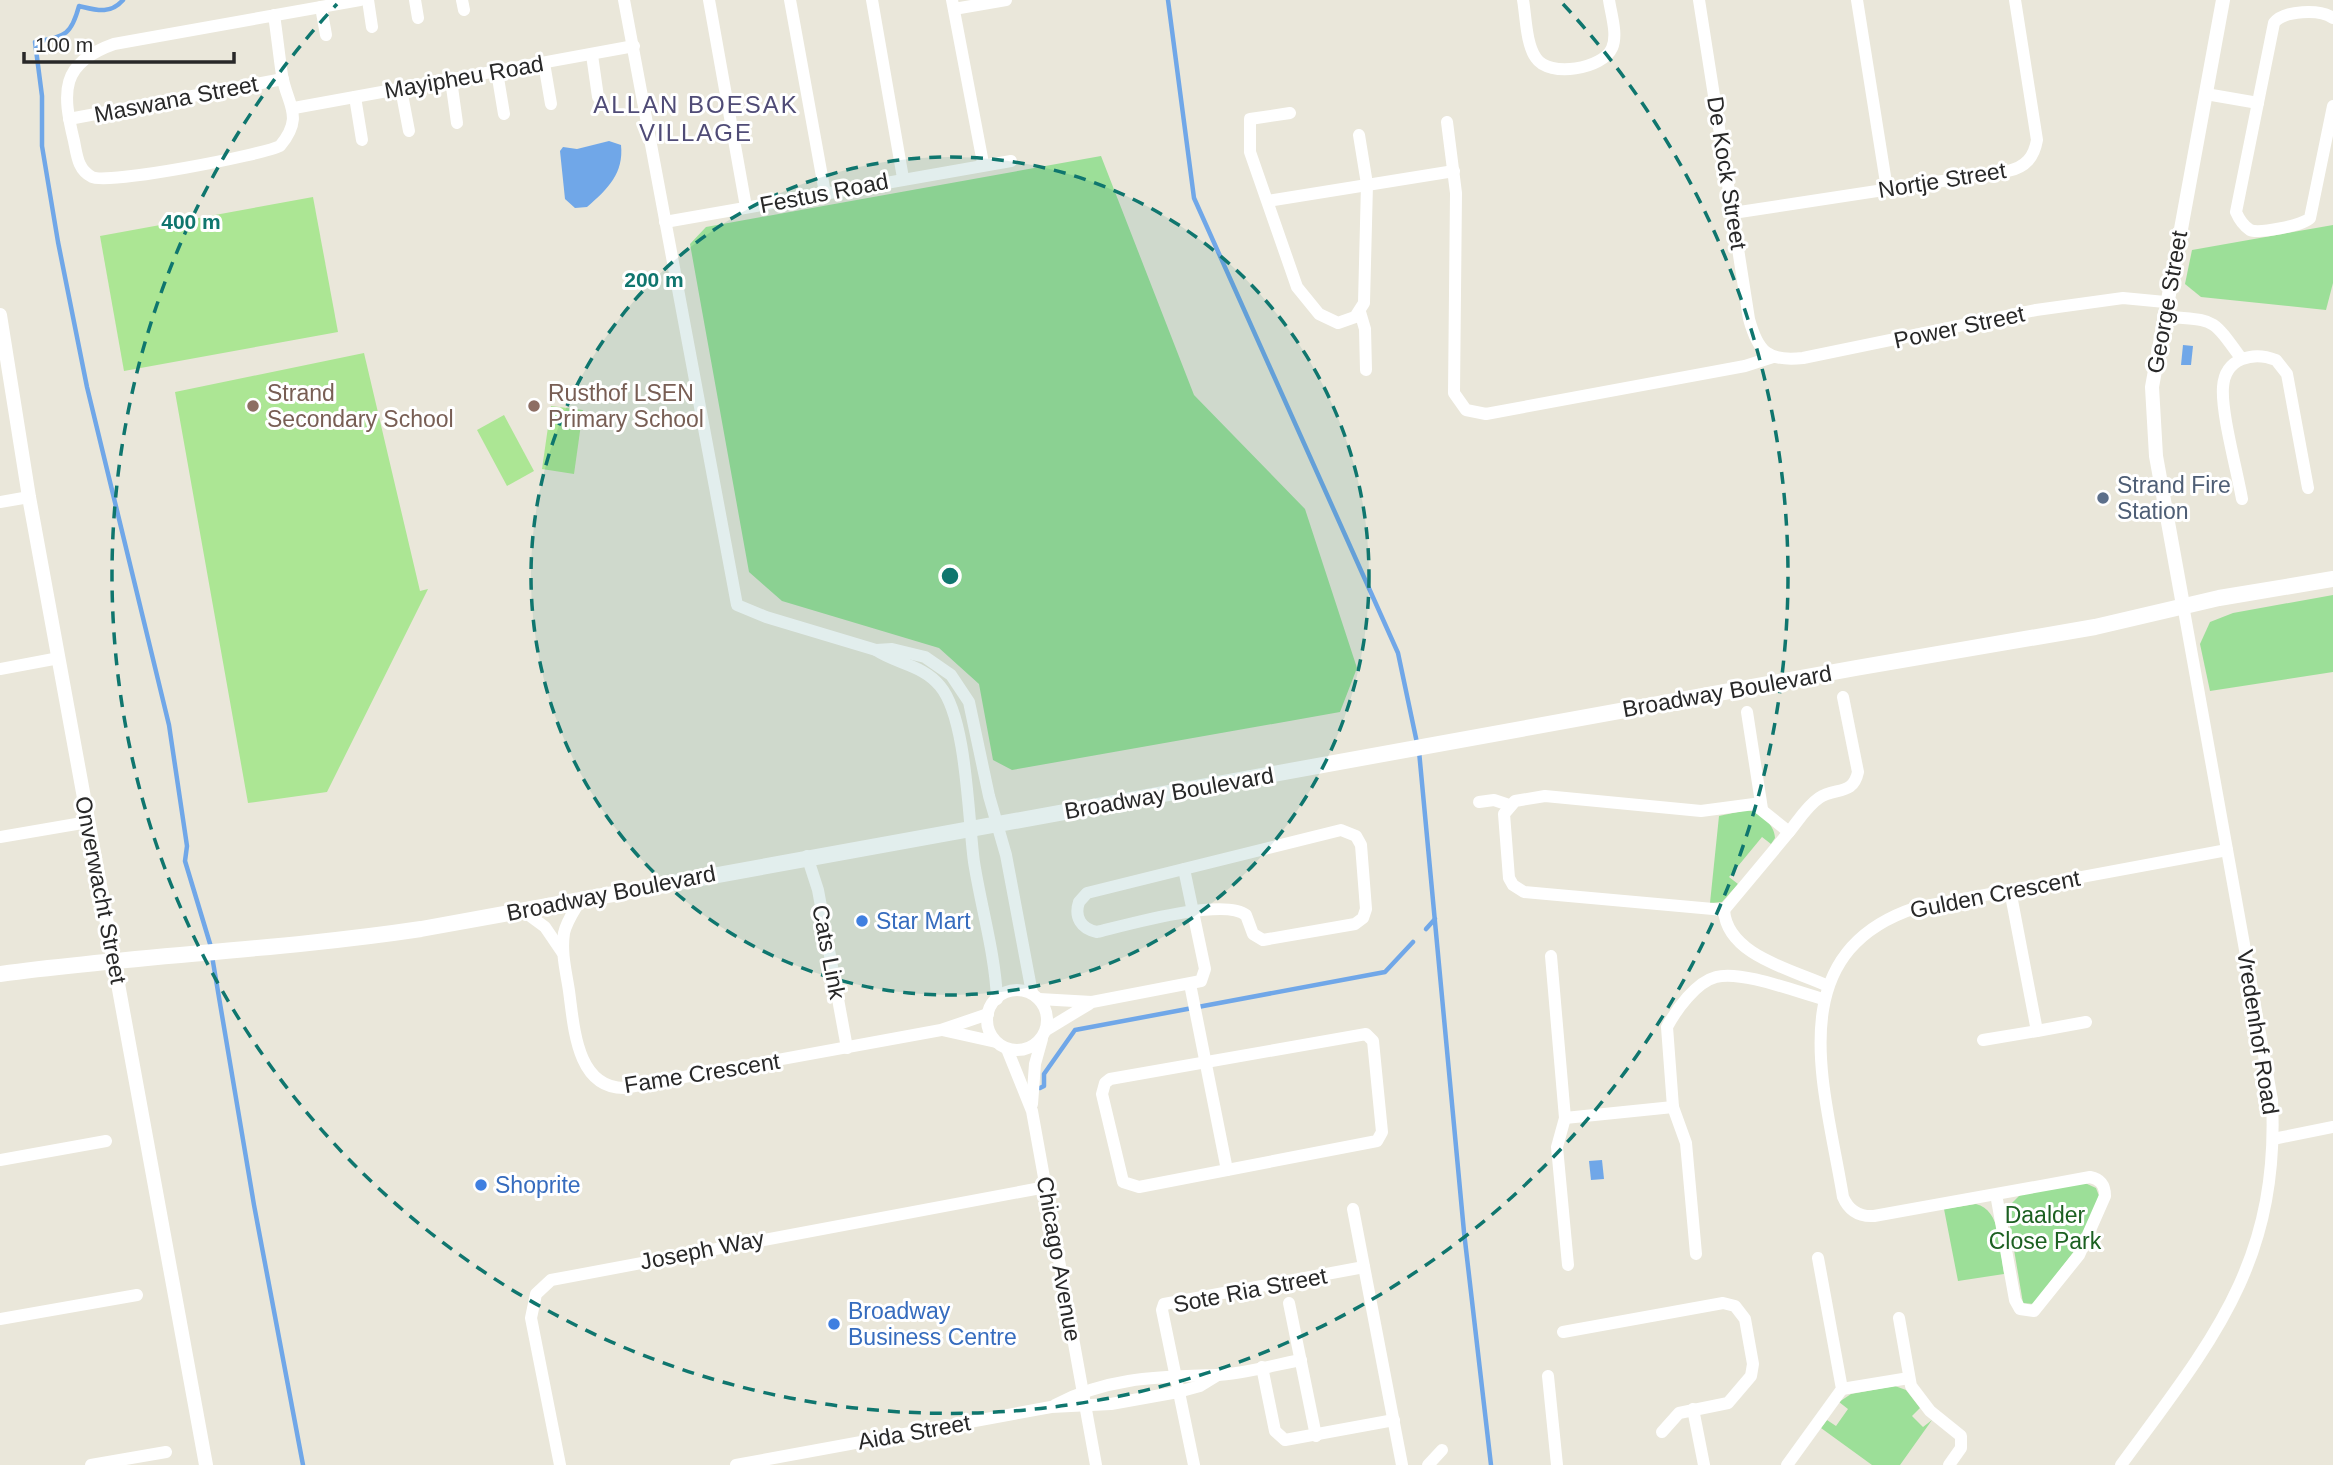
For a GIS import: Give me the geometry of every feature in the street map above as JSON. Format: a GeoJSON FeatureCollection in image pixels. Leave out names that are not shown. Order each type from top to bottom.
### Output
{"type":"FeatureCollection","features":[{"type":"Feature","properties":{"kind":"main road","name":"Broadway Boulevard"},"geometry":{"type":"LineString","coordinates":[[0,974],[114,959],[356,939],[1856,668],[1974,650],[2095,627],[2183,606],[2333,579]]}},
{"type":"Feature","properties":{"kind":"street"},"geometry":{"type":"LineString","coordinates":[[274,15],[283,79],[294,108],[292,130],[280,146],[106,180],[93,178],[80,166],[65,92],[68,81],[80,63],[97,50],[114,44],[274,15],[360,0]]}},
{"type":"Feature","properties":{"kind":"street"},"geometry":{"type":"LineString","coordinates":[[368,0],[372,27]]}},
{"type":"Feature","properties":{"kind":"street"},"geometry":{"type":"LineString","coordinates":[[415,0],[418,18]]}},
{"type":"Feature","properties":{"kind":"street"},"geometry":{"type":"LineString","coordinates":[[624,0],[737,605],[766,617],[876,650],[927,674],[947,697],[953,712],[967,787],[997,999]]}},
{"type":"Feature","properties":{"kind":"street"},"geometry":{"type":"LineString","coordinates":[[709,0],[746,207]]}},
{"type":"Feature","properties":{"kind":"street"},"geometry":{"type":"LineString","coordinates":[[790,0],[825,193]]}},
{"type":"Feature","properties":{"kind":"street"},"geometry":{"type":"LineString","coordinates":[[872,0],[903,178]]}},
{"type":"Feature","properties":{"kind":"street"},"geometry":{"type":"LineString","coordinates":[[983,163],[953,5],[1006,0]]}},
{"type":"Feature","properties":{"kind":"street"},"geometry":{"type":"LineString","coordinates":[[1524,0],[1532,52],[1539,63],[1555,70],[1598,62],[1610,53],[1615,39],[1609,0]]}},
{"type":"Feature","properties":{"kind":"street","name":"De Kock Street"},"geometry":{"type":"LineString","coordinates":[[1699,0],[1749,319],[1758,345],[1773,357]]}},
{"type":"Feature","properties":{"kind":"street"},"geometry":{"type":"LineString","coordinates":[[1857,0],[1887,189]]}},
{"type":"Feature","properties":{"kind":"street","name":"Nortje Street"},"geometry":{"type":"LineString","coordinates":[[1733,213],[2015,170],[2030,159],[2037,140],[2015,0]]}},
{"type":"Feature","properties":{"kind":"street","name":"George Street"},"geometry":{"type":"LineString","coordinates":[[2183,606],[2152,422],[2152,387],[2164,309],[2223,0]]}},
{"type":"Feature","properties":{"kind":"street"},"geometry":{"type":"LineString","coordinates":[[321,7],[326,35]]}},
{"type":"Feature","properties":{"kind":"street"},"geometry":{"type":"LineString","coordinates":[[2333,18],[2316,12],[2276,20],[2236,212],[2249,229],[2256,231],[2304,223],[2310,218],[2333,106]]}},
{"type":"Feature","properties":{"kind":"street","name":"Mayipheu Road"},"geometry":{"type":"LineString","coordinates":[[294,108],[634,46]]}},
{"type":"Feature","properties":{"kind":"street"},"geometry":{"type":"LineString","coordinates":[[592,55],[598,97]]}},
{"type":"Feature","properties":{"kind":"street"},"geometry":{"type":"LineString","coordinates":[[544,63],[551,104]]}},
{"type":"Feature","properties":{"kind":"street"},"geometry":{"type":"LineString","coordinates":[[497,72],[504,114]]}},
{"type":"Feature","properties":{"kind":"street","name":"Maswana Street"},"geometry":{"type":"LineString","coordinates":[[69,119],[283,79]]}},
{"type":"Feature","properties":{"kind":"street"},"geometry":{"type":"LineString","coordinates":[[451,80],[457,123]]}},
{"type":"Feature","properties":{"kind":"street"},"geometry":{"type":"LineString","coordinates":[[401,89],[410,131]]}},
{"type":"Feature","properties":{"kind":"street"},"geometry":{"type":"LineString","coordinates":[[2206,94],[2258,103]]}},
{"type":"Feature","properties":{"kind":"street"},"geometry":{"type":"LineString","coordinates":[[355,97],[362,140]]}},
{"type":"Feature","properties":{"kind":"street"},"geometry":{"type":"LineString","coordinates":[[1290,113],[1250,120],[1250,152],[1297,287],[1319,314],[1332,322],[1350,320],[1360,312],[1364,303],[1367,184],[1359,135]]}},
{"type":"Feature","properties":{"kind":"street","name":"Power Street"},"geometry":{"type":"LineString","coordinates":[[1447,122],[1454,171],[1454,393],[1466,410],[1486,414],[1745,366],[1773,357],[1803,358],[1959,328],[2026,312],[2123,298],[2217,324],[2241,358]]}},
{"type":"Feature","properties":{"kind":"street","name":"Festus Road"},"geometry":{"type":"LineString","coordinates":[[665,222],[983,163],[1011,161]]}},
{"type":"Feature","properties":{"kind":"street"},"geometry":{"type":"LineString","coordinates":[[1268,201],[1454,171]]}},
{"type":"Feature","properties":{"kind":"street"},"geometry":{"type":"LineString","coordinates":[[1360,312],[1365,329],[1366,370]]}},
{"type":"Feature","properties":{"kind":"street","name":"Onverwacht Street"},"geometry":{"type":"LineString","coordinates":[[0,315],[29,497],[206,1465]]}},
{"type":"Feature","properties":{"kind":"street"},"geometry":{"type":"LineString","coordinates":[[2242,499],[2223,383],[2232,366],[2241,358],[2267,356],[2276,360],[2287,374],[2308,488]]}},
{"type":"Feature","properties":{"kind":"street"},"geometry":{"type":"LineString","coordinates":[[0,502],[29,497]]}},
{"type":"Feature","properties":{"kind":"street","name":"Vredenhof Road"},"geometry":{"type":"LineString","coordinates":[[2121,1465],[2208,1346],[2236,1296],[2264,1213],[2273,1139],[2272,1100],[2183,606]]}},
{"type":"Feature","properties":{"kind":"street"},"geometry":{"type":"LineString","coordinates":[[876,650],[891,649],[925,657],[951,675],[963,690],[973,715],[1035,996],[1046,1012],[1044,1034]]}},
{"type":"Feature","properties":{"kind":"street"},"geometry":{"type":"LineString","coordinates":[[0,669],[60,658]]}},
{"type":"Feature","properties":{"kind":"street"},"geometry":{"type":"LineString","coordinates":[[1724,910],[1820,796],[1847,790],[1856,781],[1858,772],[1843,697]]}},
{"type":"Feature","properties":{"kind":"street"},"geometry":{"type":"LineString","coordinates":[[1747,712],[1762,809]]}},
{"type":"Feature","properties":{"kind":"street"},"geometry":{"type":"LineString","coordinates":[[1724,910],[1520,890],[1513,885],[1508,874],[1504,817],[1509,805],[1519,800],[1551,796],[1701,811],[1745,804],[1762,809],[1789,832]]}},
{"type":"Feature","properties":{"kind":"street"},"geometry":{"type":"LineString","coordinates":[[1479,802],[1494,800],[1509,805]]}},
{"type":"Feature","properties":{"kind":"street"},"geometry":{"type":"LineString","coordinates":[[0,837],[88,822]]}},
{"type":"Feature","properties":{"kind":"street"},"geometry":{"type":"LineString","coordinates":[[1341,830],[1356,836],[1361,845],[1366,909],[1363,918],[1356,923],[1263,940],[1253,933],[1246,915],[1237,909],[1193,912],[1179,911],[1097,932],[1084,927],[1079,919],[1079,902],[1087,893],[1341,830]]}},
{"type":"Feature","properties":{"kind":"street","name":"Gulden Crescent"},"geometry":{"type":"LineString","coordinates":[[1996,1194],[1863,1216],[1849,1208],[1843,1197],[1820,1053],[1819,1027],[1823,999],[1840,962],[1857,941],[1890,918],[1915,908],[2227,850]]}},
{"type":"Feature","properties":{"kind":"street","name":"Cats Link"},"geometry":{"type":"LineString","coordinates":[[807,856],[818,890],[847,1048]]}},
{"type":"Feature","properties":{"kind":"street"},"geometry":{"type":"LineString","coordinates":[[1092,1002],[1044,1034],[1030,1048],[1002,1045],[989,1029],[988,1014],[997,999],[1013,990],[1035,996],[1092,1002],[1201,981],[1205,969],[1184,869]]}},
{"type":"Feature","properties":{"kind":"street"},"geometry":{"type":"LineString","coordinates":[[2010,890],[2037,1031]]}},
{"type":"Feature","properties":{"kind":"street","name":"Fame Crescent"},"geometry":{"type":"LineString","coordinates":[[582,900],[567,922],[562,952],[582,1058],[593,1075],[609,1087],[630,1087],[942,1030],[988,1014]]}},
{"type":"Feature","properties":{"kind":"street","name":"Fame Crescent"},"geometry":{"type":"LineString","coordinates":[[522,910],[545,927],[562,952]]}},
{"type":"Feature","properties":{"kind":"street"},"geometry":{"type":"LineString","coordinates":[[1724,910],[1727,923],[1743,947],[1828,986]]}},
{"type":"Feature","properties":{"kind":"street"},"geometry":{"type":"LineString","coordinates":[[1551,956],[1566,1118],[1557,1147],[1568,1265]]}},
{"type":"Feature","properties":{"kind":"street"},"geometry":{"type":"LineString","coordinates":[[1696,1254],[1686,1143],[1673,1107],[1667,1027],[1703,983],[1716,977],[1747,979],[1823,999]]}},
{"type":"Feature","properties":{"kind":"street"},"geometry":{"type":"LineString","coordinates":[[1190,985],[1203,1062],[1227,1170]]}},
{"type":"Feature","properties":{"kind":"street"},"geometry":{"type":"LineString","coordinates":[[1983,1040],[2086,1022]]}},
{"type":"Feature","properties":{"kind":"street","name":"Fame Crescent"},"geometry":{"type":"LineString","coordinates":[[942,1030],[1002,1045]]}},
{"type":"Feature","properties":{"kind":"street","name":"Chicago Avenue"},"geometry":{"type":"LineString","coordinates":[[1032,1111],[1035,1064],[1044,1034]]}},
{"type":"Feature","properties":{"kind":"street"},"geometry":{"type":"LineString","coordinates":[[1362,1034],[1369,1036],[1373,1041],[1382,1132],[1377,1141],[1139,1187],[1128,1185],[1120,1172],[1102,1088],[1110,1079],[1203,1062],[1362,1034]]}},
{"type":"Feature","properties":{"kind":"street","name":"Chicago Avenue"},"geometry":{"type":"LineString","coordinates":[[1002,1045],[1032,1111],[1096,1465]]}},
{"type":"Feature","properties":{"kind":"street"},"geometry":{"type":"LineString","coordinates":[[1566,1118],[1673,1107]]}},
{"type":"Feature","properties":{"kind":"street"},"geometry":{"type":"LineString","coordinates":[[2273,1139],[2333,1128]]}},
{"type":"Feature","properties":{"kind":"street"},"geometry":{"type":"LineString","coordinates":[[0,1160],[106,1141]]}},
{"type":"Feature","properties":{"kind":"street"},"geometry":{"type":"LineString","coordinates":[[2090,1177],[2104,1186],[2105,1196],[2084,1247],[2034,1311],[2020,1310],[2015,1300],[1996,1194],[2090,1177]]}},
{"type":"Feature","properties":{"kind":"street","name":"Joseph Way"},"geometry":{"type":"LineString","coordinates":[[560,1465],[531,1318],[536,1294],[551,1280],[1046,1187]]}},
{"type":"Feature","properties":{"kind":"street"},"geometry":{"type":"LineString","coordinates":[[1353,1209],[1402,1465]]}},
{"type":"Feature","properties":{"kind":"street"},"geometry":{"type":"LineString","coordinates":[[1794,1462],[1842,1389],[1818,1258]]}},
{"type":"Feature","properties":{"kind":"street","name":"Sote Ria Street"},"geometry":{"type":"LineString","coordinates":[[1194,1465],[1162,1310],[1164,1304],[1364,1267]]}},
{"type":"Feature","properties":{"kind":"street"},"geometry":{"type":"LineString","coordinates":[[0,1320],[137,1295]]}},
{"type":"Feature","properties":{"kind":"street","name":"Sote Ria Street"},"geometry":{"type":"LineString","coordinates":[[1289,1303],[1316,1436]]}},
{"type":"Feature","properties":{"kind":"street"},"geometry":{"type":"LineString","coordinates":[[1563,1332],[1723,1303],[1735,1306],[1745,1319],[1753,1364],[1751,1376],[1728,1403],[1679,1413],[1662,1432]]}},
{"type":"Feature","properties":{"kind":"street"},"geometry":{"type":"LineString","coordinates":[[1899,1318],[1909,1378],[1930,1411],[1961,1436],[1961,1448],[1949,1465]]}},
{"type":"Feature","properties":{"kind":"street"},"geometry":{"type":"LineString","coordinates":[[1083,1390],[1175,1376],[1218,1375],[1301,1360]]}},
{"type":"Feature","properties":{"kind":"street"},"geometry":{"type":"LineString","coordinates":[[1262,1367],[1278,1435],[1289,1441],[1394,1420]]}},
{"type":"Feature","properties":{"kind":"street"},"geometry":{"type":"LineString","coordinates":[[1086,1407],[1178,1392],[1200,1386],[1218,1375]]}},
{"type":"Feature","properties":{"kind":"street"},"geometry":{"type":"LineString","coordinates":[[1548,1376],[1557,1465]]}},
{"type":"Feature","properties":{"kind":"street"},"geometry":{"type":"LineString","coordinates":[[1842,1389],[1909,1378]]}},
{"type":"Feature","properties":{"kind":"street","name":"Aida Street"},"geometry":{"type":"LineString","coordinates":[[1051,1407],[1083,1390]]}},
{"type":"Feature","properties":{"kind":"street","name":"Aida Street"},"geometry":{"type":"LineString","coordinates":[[736,1465],[1051,1407],[1086,1407]]}},
{"type":"Feature","properties":{"kind":"street"},"geometry":{"type":"LineString","coordinates":[[1693,1409],[1704,1465]]}},
{"type":"Feature","properties":{"kind":"street"},"geometry":{"type":"LineString","coordinates":[[1428,1465],[1442,1450]]}},
{"type":"Feature","properties":{"kind":"street"},"geometry":{"type":"LineString","coordinates":[[91,1465],[166,1452]]}},
{"type":"Feature","properties":{"kind":"green space"},"geometry":{"type":"Polygon","coordinates":[[[1101,156],[1194,395],[1305,509],[1357,668],[1340,712],[1012,770],[993,760],[979,684],[939,648],[782,601],[749,572],[690,244],[706,227],[1101,156]]]}},
{"type":"Feature","properties":{"kind":"green space"},"geometry":{"type":"Polygon","coordinates":[[[313,197],[338,332],[124,371],[100,236],[313,197]]]}},
{"type":"Feature","properties":{"kind":"green space"},"geometry":{"type":"Polygon","coordinates":[[[2333,225],[2333,283],[2326,310],[2201,297],[2185,284],[2192,250],[2333,225]]]}},
{"type":"Feature","properties":{"kind":"green space"},"geometry":{"type":"Polygon","coordinates":[[[364,353],[420,591],[428,589],[327,792],[248,803],[175,392],[364,353]]]}},
{"type":"Feature","properties":{"kind":"green space"},"geometry":{"type":"Polygon","coordinates":[[[551,406],[583,410],[574,474],[542,469],[551,406]]]}},
{"type":"Feature","properties":{"kind":"green space"},"geometry":{"type":"Polygon","coordinates":[[[504,415],[534,471],[507,486],[477,430],[504,415]]]}},
{"type":"Feature","properties":{"kind":"green space"},"geometry":{"type":"Polygon","coordinates":[[[2333,595],[2333,672],[2210,691],[2200,644],[2210,622],[2233,613],[2333,595]]]}},
{"type":"Feature","properties":{"kind":"green space"},"geometry":{"type":"Polygon","coordinates":[[[1747,810],[1766,820],[1775,838],[1771,844],[1762,837],[1729,877],[1738,884],[1722,902],[1710,903],[1719,816],[1747,810]]]}},
{"type":"Feature","properties":{"kind":"green space","name":"Daalder Close Park"},"geometry":{"type":"Polygon","coordinates":[[[2085,1183],[2096,1188],[2099,1196],[2078,1246],[2034,1304],[2023,1303],[2007,1208],[2020,1195],[2085,1183]]]}},
{"type":"Feature","properties":{"kind":"green space"},"geometry":{"type":"Polygon","coordinates":[[[1976,1204],[1991,1214],[1995,1223],[2004,1274],[1958,1281],[1944,1209],[1976,1204]]]}},
{"type":"Feature","properties":{"kind":"green space"},"geometry":{"type":"Polygon","coordinates":[[[1895,1386],[1906,1390],[1920,1408],[1912,1416],[1923,1427],[1932,1420],[1900,1465],[1872,1465],[1821,1428],[1827,1420],[1836,1426],[1848,1409],[1839,1402],[1851,1394],[1895,1386]]]}},
{"type":"Feature","properties":{"kind":"water"},"geometry":{"type":"Polygon","coordinates":[[[609,141],[621,145],[620,164],[613,180],[587,207],[575,208],[565,199],[560,151],[563,147],[577,149],[609,141]]]}},
{"type":"Feature","properties":{"kind":"water"},"geometry":{"type":"Polygon","coordinates":[[[2183,345],[2193,346],[2191,365],[2181,365],[2183,345]]]}},
{"type":"Feature","properties":{"kind":"water"},"geometry":{"type":"Polygon","coordinates":[[[1602,1160],[1604,1179],[1591,1180],[1589,1161],[1602,1160]]]}},
{"type":"Feature","properties":{"kind":"waterway"},"geometry":{"type":"LineString","coordinates":[[123,0],[108,10],[79,6],[73,23],[65,33],[35,42],[42,96],[42,146],[87,387],[169,725],[187,846],[185,861],[211,947]]}},
{"type":"Feature","properties":{"kind":"waterway"},"geometry":{"type":"LineString","coordinates":[[1168,0],[1194,198],[1398,653],[1417,743]]}},
{"type":"Feature","properties":{"kind":"waterway"},"geometry":{"type":"LineString","coordinates":[[1419,751],[1464,1232],[1491,1465]]}},
{"type":"Feature","properties":{"kind":"waterway"},"geometry":{"type":"LineString","coordinates":[[1426,929],[1435,919]]}},
{"type":"Feature","properties":{"kind":"waterway"},"geometry":{"type":"LineString","coordinates":[[1040,1088],[1044,1086],[1044,1074],[1075,1030],[1385,972],[1413,942]]}},
{"type":"Feature","properties":{"kind":"waterway"},"geometry":{"type":"LineString","coordinates":[[212,956],[254,1205],[303,1465]]}},
{"type":"Feature","properties":{"kind":"place","name":"Strand Secondary School"},"geometry":{"type":"Point","coordinates":[253,406]}},
{"type":"Feature","properties":{"kind":"place","name":"Rusthof LSEN Primary School"},"geometry":{"type":"Point","coordinates":[534,406]}},
{"type":"Feature","properties":{"kind":"place","name":"Strand Fire Station"},"geometry":{"type":"Point","coordinates":[2103,498]}},
{"type":"Feature","properties":{"kind":"place","name":"Star Mart"},"geometry":{"type":"Point","coordinates":[862,921]}},
{"type":"Feature","properties":{"kind":"place","name":"Shoprite"},"geometry":{"type":"Point","coordinates":[481,1185]}},
{"type":"Feature","properties":{"kind":"place","name":"Broadway Business Centre"},"geometry":{"type":"Point","coordinates":[834,1324]}},
{"type":"Feature","properties":{"kind":"district","name":"ALLAN BOESAK VILLAGE"},"geometry":{"type":"Point","coordinates":[696,118]}}]}
